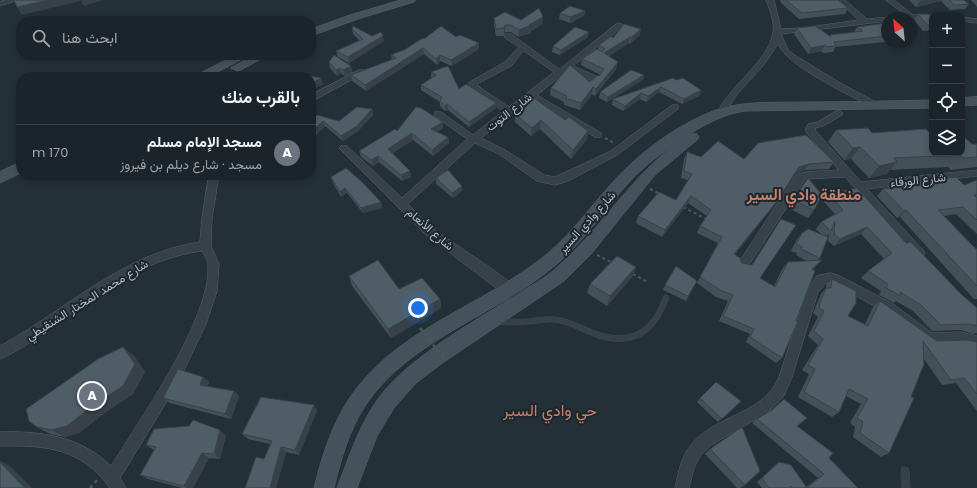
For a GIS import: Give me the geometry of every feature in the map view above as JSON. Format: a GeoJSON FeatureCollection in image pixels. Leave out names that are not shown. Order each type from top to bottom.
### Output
{"type":"FeatureCollection","features":[{"type":"Feature","properties":{"kind":"main road"},"geometry":{"type":"LineString","coordinates":[[316,23],[383,0]]}},
{"type":"Feature","properties":{"kind":"main road"},"geometry":{"type":"LineString","coordinates":[[316,31],[354,17],[411,0]]}},
{"type":"Feature","properties":{"kind":"main road"},"geometry":{"type":"LineString","coordinates":[[209,72],[235,60]]}},
{"type":"Feature","properties":{"kind":"main road"},"geometry":{"type":"LineString","coordinates":[[228,72],[253,60]]}},
{"type":"Feature","properties":{"kind":"main road"},"geometry":{"type":"LineString","coordinates":[[965,102],[977,101]]}},
{"type":"Feature","properties":{"kind":"main road","name":"شارع وادي السير"},"geometry":{"type":"LineString","coordinates":[[348,488],[370,430],[387,402],[410,377],[435,358],[523,301],[558,276],[587,249],[660,162],[736,108],[774,106],[929,104]]}},
{"type":"Feature","properties":{"kind":"main road"},"geometry":{"type":"LineString","coordinates":[[965,112],[977,111]]}},
{"type":"Feature","properties":{"kind":"main road","name":"شارع وادي السير"},"geometry":{"type":"LineString","coordinates":[[324,488],[334,453],[348,418],[358,402],[378,378],[407,352],[436,332],[509,289],[552,260],[569,244],[627,176],[646,158],[700,122],[726,115],[839,113],[929,114]]}},
{"type":"Feature","properties":{"kind":"main road"},"geometry":{"type":"LineString","coordinates":[[0,167],[16,159]]}},
{"type":"Feature","properties":{"kind":"main road"},"geometry":{"type":"LineString","coordinates":[[0,178],[16,170]]}},
{"type":"Feature","properties":{"kind":"street"},"geometry":{"type":"LineString","coordinates":[[0,4],[14,0]]}},
{"type":"Feature","properties":{"kind":"street"},"geometry":{"type":"LineString","coordinates":[[770,0],[776,21],[777,32],[785,51],[795,60],[838,86],[875,105]]}},
{"type":"Feature","properties":{"kind":"street"},"geometry":{"type":"LineString","coordinates":[[841,0],[865,22]]}},
{"type":"Feature","properties":{"kind":"street"},"geometry":{"type":"LineString","coordinates":[[890,0],[905,12]]}},
{"type":"Feature","properties":{"kind":"street"},"geometry":{"type":"LineString","coordinates":[[917,16],[929,16]]}},
{"type":"Feature","properties":{"kind":"street"},"geometry":{"type":"LineString","coordinates":[[965,19],[977,21]]}},
{"type":"Feature","properties":{"kind":"street"},"geometry":{"type":"LineString","coordinates":[[777,32],[881,20]]}},
{"type":"Feature","properties":{"kind":"street","name":"شارع التوت"},"geometry":{"type":"LineString","coordinates":[[402,204],[448,160],[558,72],[621,25]]}},
{"type":"Feature","properties":{"kind":"street"},"geometry":{"type":"LineString","coordinates":[[726,115],[730,95],[767,56],[777,32]]}},
{"type":"Feature","properties":{"kind":"street"},"geometry":{"type":"LineString","coordinates":[[508,36],[558,72]]}},
{"type":"Feature","properties":{"kind":"street"},"geometry":{"type":"LineString","coordinates":[[509,111],[479,91],[472,83],[508,64],[523,48]]}},
{"type":"Feature","properties":{"kind":"street"},"geometry":{"type":"LineString","coordinates":[[566,66],[595,80]]}},
{"type":"Feature","properties":{"kind":"street"},"geometry":{"type":"LineString","coordinates":[[316,96],[362,72]]}},
{"type":"Feature","properties":{"kind":"street"},"geometry":{"type":"LineString","coordinates":[[531,95],[598,135]]}},
{"type":"Feature","properties":{"kind":"street"},"geometry":{"type":"LineString","coordinates":[[438,114],[474,139],[502,152],[541,178],[550,181],[564,178],[622,148],[675,107]]}},
{"type":"Feature","properties":{"kind":"street"},"geometry":{"type":"LineString","coordinates":[[839,113],[820,124],[811,126],[810,130],[858,186],[925,259]]}},
{"type":"Feature","properties":{"kind":"street","name":"شارع الأنعام"},"geometry":{"type":"LineString","coordinates":[[344,148],[446,244],[509,289],[523,301]]}},
{"type":"Feature","properties":{"kind":"street"},"geometry":{"type":"LineString","coordinates":[[743,265],[800,178],[805,176],[847,173]]}},
{"type":"Feature","properties":{"kind":"street","name":"شارع الورقاء"},"geometry":{"type":"LineString","coordinates":[[858,186],[977,173]]}},
{"type":"Feature","properties":{"kind":"street"},"geometry":{"type":"LineString","coordinates":[[0,439],[44,439],[70,446],[96,461],[116,482],[184,359],[198,330],[206,307],[214,273],[212,255],[205,246],[207,218],[213,180]]}},
{"type":"Feature","properties":{"kind":"street","name":"شارع محمد المختار الشنقيطي"},"geometry":{"type":"LineString","coordinates":[[0,353],[30,336],[140,265],[169,251],[187,247],[205,246]]}},
{"type":"Feature","properties":{"kind":"street"},"geometry":{"type":"LineString","coordinates":[[682,488],[685,468],[696,448],[713,434],[734,424],[763,406],[780,389],[801,330],[812,292],[817,282],[822,279],[828,277],[836,279],[889,308],[930,339],[960,338],[977,342]]}},
{"type":"Feature","properties":{"kind":"lane"},"geometry":{"type":"LineString","coordinates":[[492,321],[510,322],[549,319],[559,320],[569,322],[595,334],[611,339],[624,339],[634,337],[645,331],[662,309],[666,298]]}},
{"type":"Feature","properties":{"kind":"lane"},"geometry":{"type":"LineString","coordinates":[[905,471],[906,488]]}},
{"type":"Feature","properties":{"kind":"path"},"geometry":{"type":"LineString","coordinates":[[598,135],[622,148]]}},
{"type":"Feature","properties":{"kind":"path"},"geometry":{"type":"LineString","coordinates":[[640,184],[661,195]]}},
{"type":"Feature","properties":{"kind":"path"},"geometry":{"type":"LineString","coordinates":[[682,206],[710,221]]}},
{"type":"Feature","properties":{"kind":"path"},"geometry":{"type":"LineString","coordinates":[[587,249],[614,264]]}},
{"type":"Feature","properties":{"kind":"path"},"geometry":{"type":"LineString","coordinates":[[628,271],[647,282]]}},
{"type":"Feature","properties":{"kind":"path"},"geometry":{"type":"LineString","coordinates":[[420,328],[446,361]]}},
{"type":"Feature","properties":{"kind":"building"},"geometry":{"type":"Polygon","coordinates":[[[14,0],[50,0],[17,7],[14,0]]]}},
{"type":"Feature","properties":{"kind":"building"},"geometry":{"type":"Polygon","coordinates":[[[786,0],[838,0],[848,8],[802,13],[786,0]]]}},
{"type":"Feature","properties":{"kind":"building"},"geometry":{"type":"Polygon","coordinates":[[[917,0],[928,0],[919,2],[917,0]]]}},
{"type":"Feature","properties":{"kind":"building"},"geometry":{"type":"Polygon","coordinates":[[[949,0],[964,0],[969,4],[954,5],[949,0]]]}},
{"type":"Feature","properties":{"kind":"building"},"geometry":{"type":"Polygon","coordinates":[[[570,6],[585,11],[570,17],[560,13],[570,6]]]}},
{"type":"Feature","properties":{"kind":"building"},"geometry":{"type":"Polygon","coordinates":[[[539,8],[543,17],[529,25],[531,25],[519,30],[511,25],[505,25],[504,28],[496,29],[494,18],[505,12],[521,20],[539,8]]]}},
{"type":"Feature","properties":{"kind":"building"},"geometry":{"type":"Polygon","coordinates":[[[918,14],[929,15],[929,25],[927,25],[918,14]]]}},
{"type":"Feature","properties":{"kind":"building"},"geometry":{"type":"Polygon","coordinates":[[[624,24],[641,29],[632,37],[604,53],[618,62],[596,89],[593,87],[581,103],[565,98],[567,96],[551,88],[570,65],[590,82],[600,75],[604,69],[582,59],[597,49],[602,52],[605,49],[599,45],[611,36],[613,38],[624,24]]]}},
{"type":"Feature","properties":{"kind":"building"},"geometry":{"type":"Polygon","coordinates":[[[881,24],[881,37],[834,42],[836,46],[826,47],[825,45],[811,48],[797,28],[815,26],[831,37],[830,35],[863,31],[857,27],[881,24]]]}},
{"type":"Feature","properties":{"kind":"building"},"geometry":{"type":"Polygon","coordinates":[[[353,26],[372,36],[381,32],[383,36],[348,57],[336,51],[363,39],[352,29],[353,26]]]}},
{"type":"Feature","properties":{"kind":"building"},"geometry":{"type":"Polygon","coordinates":[[[441,26],[456,37],[460,35],[479,43],[451,60],[440,55],[436,59],[423,48],[365,85],[351,75],[396,58],[391,55],[404,50],[423,38],[424,39],[441,26]]]}},
{"type":"Feature","properties":{"kind":"building"},"geometry":{"type":"Polygon","coordinates":[[[575,27],[589,32],[561,50],[553,46],[575,27]]]}},
{"type":"Feature","properties":{"kind":"building"},"geometry":{"type":"Polygon","coordinates":[[[334,55],[351,66],[343,70],[340,68],[336,70],[329,62],[334,55]]]}},
{"type":"Feature","properties":{"kind":"building"},"geometry":{"type":"Polygon","coordinates":[[[448,66],[459,89],[466,84],[496,103],[469,122],[447,104],[445,106],[440,101],[442,97],[421,85],[436,75],[431,72],[448,66]]]}},
{"type":"Feature","properties":{"kind":"building"},"geometry":{"type":"Polygon","coordinates":[[[631,70],[644,75],[608,97],[600,92],[631,70]]]}},
{"type":"Feature","properties":{"kind":"building"},"geometry":{"type":"Polygon","coordinates":[[[673,78],[676,80],[683,78],[701,90],[684,99],[661,87],[648,96],[641,93],[625,106],[613,99],[673,78]]]}},
{"type":"Feature","properties":{"kind":"building"},"geometry":{"type":"Polygon","coordinates":[[[534,98],[565,120],[569,117],[588,131],[573,150],[541,120],[532,128],[515,114],[534,98]]]}},
{"type":"Feature","properties":{"kind":"building"},"geometry":{"type":"Polygon","coordinates":[[[357,107],[372,109],[357,126],[341,136],[323,121],[316,128],[317,115],[339,121],[357,107]]]}},
{"type":"Feature","properties":{"kind":"building"},"geometry":{"type":"Polygon","coordinates":[[[416,107],[421,108],[443,122],[431,129],[448,137],[432,150],[412,133],[388,149],[410,171],[401,175],[378,156],[371,160],[359,151],[395,129],[397,131],[416,107]]]}},
{"type":"Feature","properties":{"kind":"building"},"geometry":{"type":"Polygon","coordinates":[[[868,128],[872,133],[926,129],[929,132],[929,156],[938,156],[894,158],[897,162],[879,166],[860,147],[853,148],[836,130],[868,128]]]}},
{"type":"Feature","properties":{"kind":"building"},"geometry":{"type":"Polygon","coordinates":[[[806,135],[834,162],[809,164],[799,167],[778,200],[734,254],[740,258],[742,263],[752,265],[781,219],[796,225],[760,278],[775,287],[788,262],[822,260],[812,269],[815,271],[796,321],[798,321],[782,358],[750,337],[754,329],[723,316],[733,295],[720,290],[700,277],[722,237],[700,226],[711,210],[691,196],[665,230],[638,216],[659,192],[676,200],[692,174],[684,171],[687,152],[701,157],[718,141],[744,159],[758,143],[806,135]]]}},
{"type":"Feature","properties":{"kind":"building"},"geometry":{"type":"Polygon","coordinates":[[[965,138],[972,144],[977,144],[977,157],[963,158],[961,156],[965,156],[965,138]]]}},
{"type":"Feature","properties":{"kind":"building"},"geometry":{"type":"Polygon","coordinates":[[[346,168],[381,202],[361,208],[345,188],[340,192],[331,177],[346,168]]]}},
{"type":"Feature","properties":{"kind":"building"},"geometry":{"type":"Polygon","coordinates":[[[448,170],[462,186],[452,193],[436,178],[448,170]]]}},
{"type":"Feature","properties":{"kind":"building"},"geometry":{"type":"Polygon","coordinates":[[[956,177],[964,185],[977,180],[977,195],[974,195],[977,198],[977,220],[963,207],[938,210],[977,249],[977,286],[906,210],[904,211],[883,189],[910,184],[909,183],[956,177]]]}},
{"type":"Feature","properties":{"kind":"building"},"geometry":{"type":"Polygon","coordinates":[[[808,178],[822,195],[814,210],[793,200],[808,178]]]}},
{"type":"Feature","properties":{"kind":"building"},"geometry":{"type":"Polygon","coordinates":[[[857,188],[906,243],[911,242],[961,294],[977,308],[977,326],[969,324],[941,325],[921,305],[900,292],[901,296],[886,288],[888,284],[868,271],[892,253],[867,227],[840,239],[834,234],[835,221],[831,231],[821,222],[843,210],[829,194],[857,188]]]}},
{"type":"Feature","properties":{"kind":"building"},"geometry":{"type":"Polygon","coordinates":[[[808,229],[828,237],[820,258],[801,249],[802,247],[796,244],[802,233],[808,229]]]}},
{"type":"Feature","properties":{"kind":"building"},"geometry":{"type":"Polygon","coordinates":[[[617,256],[636,267],[610,296],[590,284],[617,256]]]}},
{"type":"Feature","properties":{"kind":"building"},"geometry":{"type":"Polygon","coordinates":[[[378,260],[399,289],[422,278],[440,299],[388,329],[349,276],[378,260]]]}},
{"type":"Feature","properties":{"kind":"building"},"geometry":{"type":"Polygon","coordinates":[[[676,266],[697,281],[688,296],[665,285],[676,266]]]}},
{"type":"Feature","properties":{"kind":"building"},"geometry":{"type":"Polygon","coordinates":[[[832,279],[856,291],[856,303],[848,316],[868,326],[880,301],[937,341],[968,340],[977,342],[977,394],[964,378],[951,380],[923,341],[924,364],[911,397],[914,398],[889,453],[860,433],[863,422],[857,418],[868,399],[849,389],[839,412],[804,392],[815,369],[808,365],[823,339],[814,331],[824,311],[819,307],[820,302],[826,288],[831,288],[832,279]]]}},
{"type":"Feature","properties":{"kind":"building"},"geometry":{"type":"Polygon","coordinates":[[[123,347],[135,364],[123,386],[94,405],[67,426],[51,430],[37,427],[29,421],[26,409],[98,359],[123,347]]]}},
{"type":"Feature","properties":{"kind":"building"},"geometry":{"type":"Polygon","coordinates":[[[178,369],[203,377],[200,385],[234,391],[225,414],[163,398],[178,369]]]}},
{"type":"Feature","properties":{"kind":"building"},"geometry":{"type":"Polygon","coordinates":[[[716,382],[741,401],[722,419],[700,398],[716,382]]]}},
{"type":"Feature","properties":{"kind":"building"},"geometry":{"type":"Polygon","coordinates":[[[261,397],[314,405],[295,450],[281,447],[270,488],[245,488],[256,457],[264,459],[272,441],[242,434],[261,397]]]}},
{"type":"Feature","properties":{"kind":"building"},"geometry":{"type":"Polygon","coordinates":[[[784,399],[807,418],[797,426],[833,453],[829,458],[858,488],[807,488],[824,474],[757,419],[772,410],[784,399]]]}},
{"type":"Feature","properties":{"kind":"building"},"geometry":{"type":"Polygon","coordinates":[[[193,420],[220,430],[214,454],[202,453],[184,486],[140,475],[156,447],[146,445],[154,429],[189,426],[193,420]]]}},
{"type":"Feature","properties":{"kind":"building"},"geometry":{"type":"Polygon","coordinates":[[[742,427],[760,471],[745,485],[710,449],[742,427]]]}},
{"type":"Feature","properties":{"kind":"building"},"geometry":{"type":"Polygon","coordinates":[[[0,462],[25,488],[0,488],[0,462]]]}},
{"type":"Feature","properties":{"kind":"building"},"geometry":{"type":"Polygon","coordinates":[[[779,462],[791,465],[807,488],[792,488],[791,486],[789,488],[769,488],[762,478],[779,462]]]}},
{"type":"Feature","properties":{"kind":"place","name":"مسجد الإمام مسلم"},"geometry":{"type":"Point","coordinates":[92,396]}},
{"type":"Feature","properties":{"kind":"district","name":"منطقة وادي السير"},"geometry":{"type":"Point","coordinates":[804,194]}},
{"type":"Feature","properties":{"kind":"district","name":"حي وادي السير"},"geometry":{"type":"Point","coordinates":[550,410]}}]}
